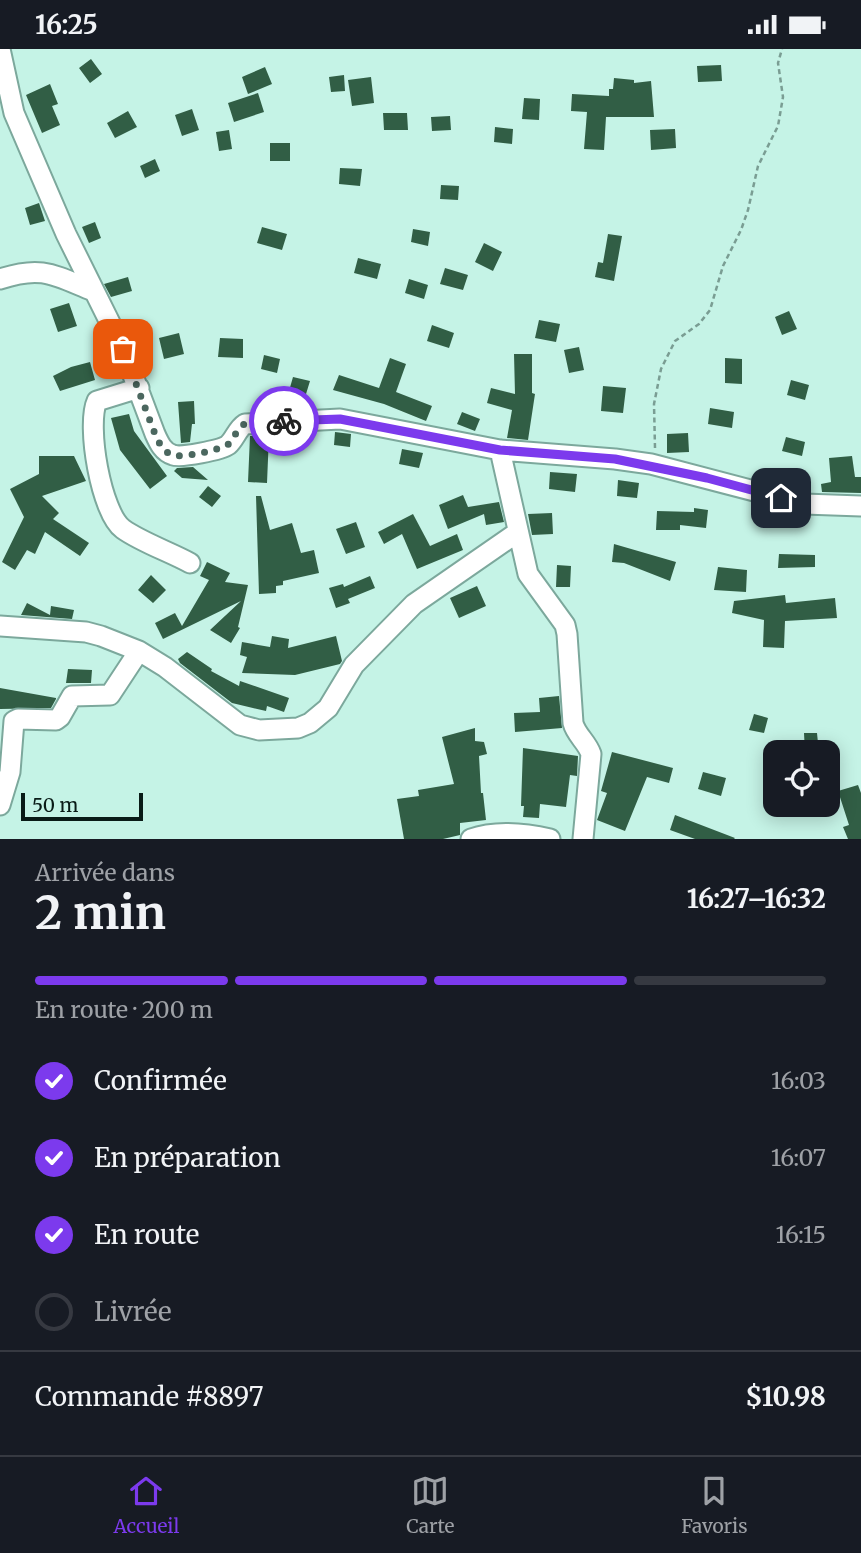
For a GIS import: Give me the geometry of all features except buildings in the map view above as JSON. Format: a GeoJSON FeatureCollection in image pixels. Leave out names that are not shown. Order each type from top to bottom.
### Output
{"type":"FeatureCollection","features":[{"type":"Feature","properties":{"kind":"street"},"geometry":{"type":"LineString","coordinates":[[0,49],[7,118],[123,349],[160,446],[172,455],[223,447],[230,443],[240,427],[246,424],[329,418],[500,450],[651,464],[804,504],[861,506]]}},
{"type":"Feature","properties":{"kind":"street"},"geometry":{"type":"LineString","coordinates":[[0,279],[31,271],[45,272],[93,291]]}},
{"type":"Feature","properties":{"kind":"street"},"geometry":{"type":"LineString","coordinates":[[139,389],[97,401],[94,407],[93,441],[103,489],[113,517],[121,528],[190,563]]}},
{"type":"Feature","properties":{"kind":"street"},"geometry":{"type":"LineString","coordinates":[[500,450],[528,575],[565,625],[568,634],[573,723],[575,731],[588,746],[591,754],[583,839]]}},
{"type":"Feature","properties":{"kind":"street"},"geometry":{"type":"LineString","coordinates":[[0,626],[86,632],[139,651],[165,667],[240,725],[259,730],[298,728],[310,723],[328,708],[354,665],[414,604],[518,532]]}},
{"type":"Feature","properties":{"kind":"street"},"geometry":{"type":"LineString","coordinates":[[0,805],[10,763],[14,721],[56,720],[72,696],[110,695],[139,651]]}},
{"type":"Feature","properties":{"kind":"street"},"geometry":{"type":"LineString","coordinates":[[471,839],[503,833],[550,839]]}},
{"type":"Feature","properties":{"kind":"path"},"geometry":{"type":"LineString","coordinates":[[651,464],[655,439],[654,404],[661,369],[675,341],[699,324],[710,310],[723,266],[748,210],[758,166],[778,126],[783,97],[778,63],[782,49]]}},
{"type":"Feature","properties":{"kind":"way so far"},"geometry":{"type":"LineString","coordinates":[[123,349],[160,446],[172,455],[223,447],[230,443],[240,427],[246,424],[284,421]]}},
{"type":"Feature","properties":{"kind":"route"},"geometry":{"type":"LineString","coordinates":[[284,421],[340,419],[500,450],[651,464],[781,498]]}}]}
